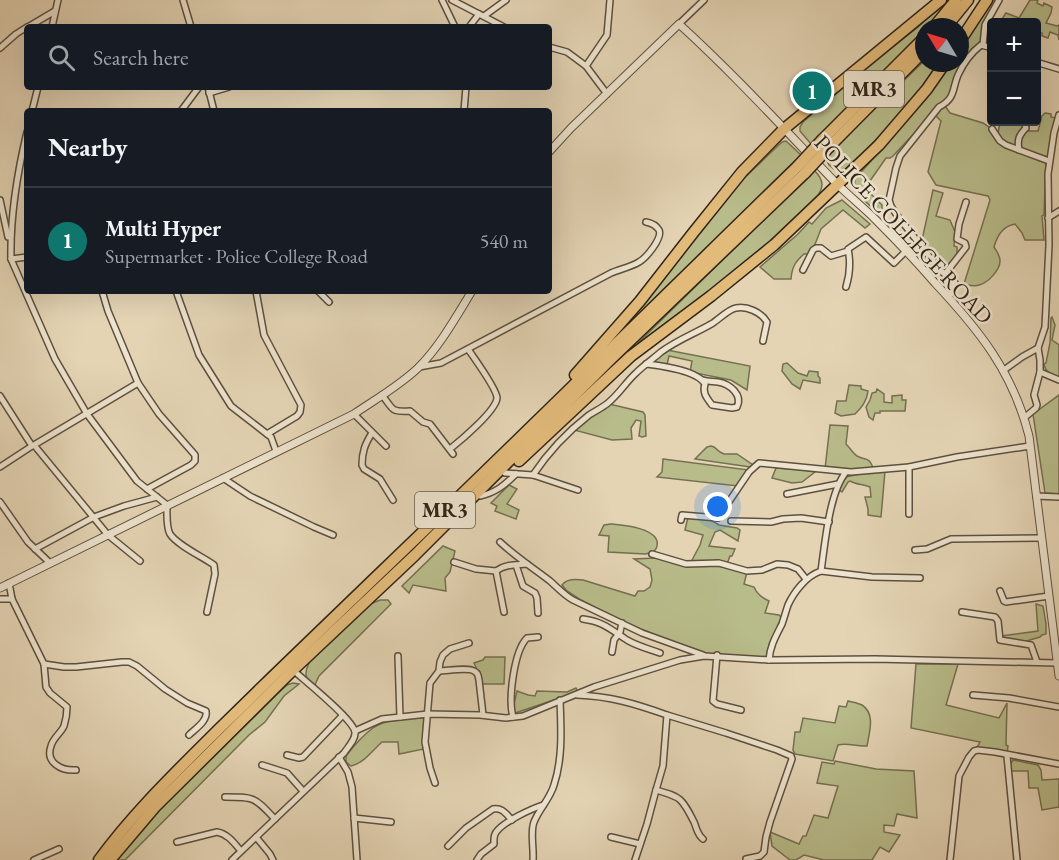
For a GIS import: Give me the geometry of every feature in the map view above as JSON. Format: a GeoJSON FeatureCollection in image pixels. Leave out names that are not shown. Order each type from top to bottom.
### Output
{"type":"FeatureCollection","features":[{"type":"Feature","properties":{"kind":"highway"},"geometry":{"type":"LineString","coordinates":[[475,482],[640,301],[742,172],[784,129],[941,0]]}},
{"type":"Feature","properties":{"kind":"highway"},"geometry":{"type":"LineString","coordinates":[[941,18],[956,0]]}},
{"type":"Feature","properties":{"kind":"highway"},"geometry":{"type":"LineString","coordinates":[[953,18],[968,0]]}},
{"type":"Feature","properties":{"kind":"highway"},"geometry":{"type":"LineString","coordinates":[[969,27],[987,0]]}},
{"type":"Feature","properties":{"kind":"highway","name":"MR3"},"geometry":{"type":"LineString","coordinates":[[110,860],[155,807],[293,670],[415,555],[801,169],[915,48]]}},
{"type":"Feature","properties":{"kind":"highway","name":"MR3"},"geometry":{"type":"LineString","coordinates":[[827,142],[915,59]]}},
{"type":"Feature","properties":{"kind":"highway"},"geometry":{"type":"LineString","coordinates":[[415,555],[480,496],[511,473],[631,356],[774,245],[879,145],[939,72]]}},
{"type":"Feature","properties":{"kind":"highway","name":"MR3"},"geometry":{"type":"LineString","coordinates":[[99,860],[143,806],[187,761],[801,169]]}},
{"type":"Feature","properties":{"kind":"street"},"geometry":{"type":"LineString","coordinates":[[53,24],[58,0]]}},
{"type":"Feature","properties":{"kind":"street"},"geometry":{"type":"LineString","coordinates":[[183,0],[190,24]]}},
{"type":"Feature","properties":{"kind":"street"},"geometry":{"type":"LineString","coordinates":[[442,0],[454,24]]}},
{"type":"Feature","properties":{"kind":"street"},"geometry":{"type":"LineString","coordinates":[[452,0],[498,24]]}},
{"type":"Feature","properties":{"kind":"street"},"geometry":{"type":"LineString","coordinates":[[472,24],[481,15],[506,0]]}},
{"type":"Feature","properties":{"kind":"street"},"geometry":{"type":"LineString","coordinates":[[586,66],[607,35],[610,0]]}},
{"type":"Feature","properties":{"kind":"street"},"geometry":{"type":"LineString","coordinates":[[552,149],[704,0]]}},
{"type":"Feature","properties":{"kind":"street"},"geometry":{"type":"LineString","coordinates":[[983,45],[985,25],[999,0]]}},
{"type":"Feature","properties":{"kind":"street"},"geometry":{"type":"LineString","coordinates":[[32,24],[55,11]]}},
{"type":"Feature","properties":{"kind":"street","name":"POLICE COLLEGE ROAD"},"geometry":{"type":"LineString","coordinates":[[679,24],[716,58],[837,184],[906,251],[964,314],[990,347],[1004,370],[1024,418],[1030,446],[1059,676]]}},
{"type":"Feature","properties":{"kind":"street"},"geometry":{"type":"LineString","coordinates":[[0,48],[24,29]]}},
{"type":"Feature","properties":{"kind":"street"},"geometry":{"type":"LineString","coordinates":[[949,297],[955,283],[939,269],[896,214],[889,200],[900,156],[939,107],[951,97],[958,76],[971,55],[977,48],[983,45],[987,46]]}},
{"type":"Feature","properties":{"kind":"street"},"geometry":{"type":"LineString","coordinates":[[552,48],[567,52],[586,66],[607,94]]}},
{"type":"Feature","properties":{"kind":"street"},"geometry":{"type":"LineString","coordinates":[[1041,64],[1059,69]]}},
{"type":"Feature","properties":{"kind":"street"},"geometry":{"type":"LineString","coordinates":[[33,108],[37,90]]}},
{"type":"Feature","properties":{"kind":"street"},"geometry":{"type":"LineString","coordinates":[[183,108],[197,90]]}},
{"type":"Feature","properties":{"kind":"street"},"geometry":{"type":"LineString","coordinates":[[208,90],[213,108]]}},
{"type":"Feature","properties":{"kind":"street"},"geometry":{"type":"LineString","coordinates":[[464,108],[466,90]]}},
{"type":"Feature","properties":{"kind":"street"},"geometry":{"type":"LineString","coordinates":[[1024,418],[1037,405],[1034,395],[1040,372],[1038,348],[1045,327],[1048,174],[1059,115]]}},
{"type":"Feature","properties":{"kind":"street"},"geometry":{"type":"LineString","coordinates":[[1019,150],[1017,144],[1019,136],[1025,126]]}},
{"type":"Feature","properties":{"kind":"street"},"geometry":{"type":"LineString","coordinates":[[992,129],[1000,141],[1014,149],[1049,161]]}},
{"type":"Feature","properties":{"kind":"street"},"geometry":{"type":"LineString","coordinates":[[10,246],[13,205],[24,145]]}},
{"type":"Feature","properties":{"kind":"street"},"geometry":{"type":"LineString","coordinates":[[0,200],[11,259],[24,289]]}},
{"type":"Feature","properties":{"kind":"street"},"geometry":{"type":"LineString","coordinates":[[945,274],[966,247],[965,243],[957,239],[966,202]]}},
{"type":"Feature","properties":{"kind":"street"},"geometry":{"type":"LineString","coordinates":[[1048,218],[1059,211]]}},
{"type":"Feature","properties":{"kind":"street"},"geometry":{"type":"LineString","coordinates":[[419,367],[441,363],[611,273],[639,262],[646,257],[660,235],[656,226],[646,222]]}},
{"type":"Feature","properties":{"kind":"street"},"geometry":{"type":"LineString","coordinates":[[803,270],[816,248],[821,248],[831,256],[848,251],[866,237],[894,263],[906,251]]}},
{"type":"Feature","properties":{"kind":"street"},"geometry":{"type":"LineString","coordinates":[[846,287],[850,276],[848,251]]}},
{"type":"Feature","properties":{"kind":"street"},"geometry":{"type":"LineString","coordinates":[[11,259],[24,257]]}},
{"type":"Feature","properties":{"kind":"street"},"geometry":{"type":"LineString","coordinates":[[26,294],[55,359],[87,414],[131,474],[167,505]]}},
{"type":"Feature","properties":{"kind":"street"},"geometry":{"type":"LineString","coordinates":[[103,294],[138,383],[159,414],[191,450],[195,458],[191,465],[147,489]]}},
{"type":"Feature","properties":{"kind":"street"},"geometry":{"type":"LineString","coordinates":[[177,294],[191,337],[205,365],[231,406],[271,437],[276,451]]}},
{"type":"Feature","properties":{"kind":"street"},"geometry":{"type":"LineString","coordinates":[[257,294],[264,335],[301,405],[297,416],[267,434]]}},
{"type":"Feature","properties":{"kind":"street"},"geometry":{"type":"LineString","coordinates":[[321,294],[329,302]]}},
{"type":"Feature","properties":{"kind":"street"},"geometry":{"type":"LineString","coordinates":[[0,588],[354,414],[399,384],[419,367],[444,335],[470,294]]}},
{"type":"Feature","properties":{"kind":"street"},"geometry":{"type":"LineString","coordinates":[[533,475],[559,440],[607,404],[645,365],[674,344],[715,322],[730,310],[736,308],[758,312],[764,317],[767,322],[763,341]]}},
{"type":"Feature","properties":{"kind":"street"},"geometry":{"type":"LineString","coordinates":[[1004,370],[1038,348]]}},
{"type":"Feature","properties":{"kind":"street"},"geometry":{"type":"LineString","coordinates":[[382,395],[394,410],[408,411],[423,422],[430,424],[451,452],[478,424],[495,403],[497,397],[468,349]]}},
{"type":"Feature","properties":{"kind":"street"},"geometry":{"type":"LineString","coordinates":[[631,356],[645,365],[676,370],[729,386],[738,397],[737,407],[712,405],[703,389],[705,384],[703,380]]}},
{"type":"Feature","properties":{"kind":"street"},"geometry":{"type":"LineString","coordinates":[[1040,372],[1059,380]]}},
{"type":"Feature","properties":{"kind":"street"},"geometry":{"type":"LineString","coordinates":[[0,466],[138,383]]}},
{"type":"Feature","properties":{"kind":"street"},"geometry":{"type":"LineString","coordinates":[[0,396],[33,446],[108,535],[140,561]]}},
{"type":"Feature","properties":{"kind":"street"},"geometry":{"type":"LineString","coordinates":[[354,414],[386,446]]}},
{"type":"Feature","properties":{"kind":"street"},"geometry":{"type":"LineString","coordinates":[[372,433],[364,446],[362,465],[364,469],[380,479],[393,500]]}},
{"type":"Feature","properties":{"kind":"street"},"geometry":{"type":"LineString","coordinates":[[681,520],[682,515],[718,518],[749,472],[759,464],[846,472],[909,467],[1030,446]]}},
{"type":"Feature","properties":{"kind":"street"},"geometry":{"type":"LineString","coordinates":[[909,467],[909,514]]}},
{"type":"Feature","properties":{"kind":"street"},"geometry":{"type":"LineString","coordinates":[[821,571],[838,484],[846,472]]}},
{"type":"Feature","properties":{"kind":"street"},"geometry":{"type":"LineString","coordinates":[[511,473],[533,475],[578,490]]}},
{"type":"Feature","properties":{"kind":"street"},"geometry":{"type":"LineString","coordinates":[[223,478],[250,496],[333,535]]}},
{"type":"Feature","properties":{"kind":"street"},"geometry":{"type":"LineString","coordinates":[[787,494],[838,484]]}},
{"type":"Feature","properties":{"kind":"street"},"geometry":{"type":"LineString","coordinates":[[1036,496],[1059,497]]}},
{"type":"Feature","properties":{"kind":"street"},"geometry":{"type":"LineString","coordinates":[[35,549],[94,517],[157,497]]}},
{"type":"Feature","properties":{"kind":"street"},"geometry":{"type":"LineString","coordinates":[[0,502],[28,542],[50,563]]}},
{"type":"Feature","properties":{"kind":"street"},"geometry":{"type":"LineString","coordinates":[[167,505],[171,535],[214,566],[215,574],[207,612]]}},
{"type":"Feature","properties":{"kind":"street"},"geometry":{"type":"LineString","coordinates":[[731,521],[771,522],[801,518],[829,522]]}},
{"type":"Feature","properties":{"kind":"street"},"geometry":{"type":"LineString","coordinates":[[915,550],[927,549],[951,539],[1041,538]]}},
{"type":"Feature","properties":{"kind":"street"},"geometry":{"type":"LineString","coordinates":[[500,542],[565,595],[642,633],[704,656]]}},
{"type":"Feature","properties":{"kind":"street"},"geometry":{"type":"LineString","coordinates":[[652,554],[686,564],[719,563],[747,571],[762,570],[777,564],[788,565],[798,569],[806,579]]}},
{"type":"Feature","properties":{"kind":"street"},"geometry":{"type":"LineString","coordinates":[[454,562],[476,569],[496,571],[500,567],[526,564]]}},
{"type":"Feature","properties":{"kind":"street"},"geometry":{"type":"LineString","coordinates":[[516,565],[524,586],[535,593],[538,613]]}},
{"type":"Feature","properties":{"kind":"street"},"geometry":{"type":"LineString","coordinates":[[496,571],[504,612]]}},
{"type":"Feature","properties":{"kind":"street"},"geometry":{"type":"LineString","coordinates":[[769,660],[770,648],[789,603],[806,579],[814,573],[821,571],[872,577],[920,578]]}},
{"type":"Feature","properties":{"kind":"street"},"geometry":{"type":"LineString","coordinates":[[9,584],[12,599],[44,664],[46,687],[67,707],[64,724],[51,746],[51,758],[61,769],[76,770]]}},
{"type":"Feature","properties":{"kind":"street"},"geometry":{"type":"LineString","coordinates":[[1000,591],[1006,602],[1049,596]]}},
{"type":"Feature","properties":{"kind":"street"},"geometry":{"type":"LineString","coordinates":[[0,599],[12,599]]}},
{"type":"Feature","properties":{"kind":"street"},"geometry":{"type":"LineString","coordinates":[[962,612],[997,618],[1000,640],[1031,645],[1037,662]]}},
{"type":"Feature","properties":{"kind":"street"},"geometry":{"type":"LineString","coordinates":[[583,619],[596,621],[636,645],[660,653]]}},
{"type":"Feature","properties":{"kind":"street"},"geometry":{"type":"LineString","coordinates":[[612,652],[614,640],[622,623]]}},
{"type":"Feature","properties":{"kind":"street"},"geometry":{"type":"LineString","coordinates":[[513,717],[510,704],[511,692],[520,647],[527,638],[538,637]]}},
{"type":"Feature","properties":{"kind":"street"},"geometry":{"type":"LineString","coordinates":[[435,783],[429,768],[425,742],[430,683],[438,671],[443,655],[459,645],[469,643]]}},
{"type":"Feature","properties":{"kind":"street"},"geometry":{"type":"LineString","coordinates":[[398,656],[400,717]]}},
{"type":"Feature","properties":{"kind":"street"},"geometry":{"type":"LineString","coordinates":[[355,731],[382,719],[428,714],[483,715],[506,718],[523,716],[594,687],[680,660],[704,656],[769,660],[1058,662]]}},
{"type":"Feature","properties":{"kind":"street"},"geometry":{"type":"LineString","coordinates":[[717,656],[713,701],[741,711]]}},
{"type":"Feature","properties":{"kind":"street"},"geometry":{"type":"LineString","coordinates":[[44,664],[64,667],[122,662],[134,664],[187,703],[206,711],[205,719],[189,735]]}},
{"type":"Feature","properties":{"kind":"street"},"geometry":{"type":"LineString","coordinates":[[438,671],[469,669],[474,671],[477,674],[483,715]]}},
{"type":"Feature","properties":{"kind":"street"},"geometry":{"type":"LineString","coordinates":[[232,860],[339,758],[354,736],[355,731],[343,715],[293,670]]}},
{"type":"Feature","properties":{"kind":"street"},"geometry":{"type":"LineString","coordinates":[[575,695],[599,696],[624,701],[791,756],[792,759],[766,837],[764,852],[760,856],[746,859]]}},
{"type":"Feature","properties":{"kind":"street"},"geometry":{"type":"LineString","coordinates":[[973,695],[1059,706]]}},
{"type":"Feature","properties":{"kind":"street"},"geometry":{"type":"LineString","coordinates":[[533,860],[532,830],[554,786],[558,767],[561,734],[560,700]]}},
{"type":"Feature","properties":{"kind":"street"},"geometry":{"type":"LineString","coordinates":[[287,755],[299,759],[303,757],[343,715]]}},
{"type":"Feature","properties":{"kind":"street"},"geometry":{"type":"LineString","coordinates":[[635,860],[663,766],[667,715]]}},
{"type":"Feature","properties":{"kind":"street"},"geometry":{"type":"LineString","coordinates":[[950,860],[959,776],[974,751],[1059,764]]}},
{"type":"Feature","properties":{"kind":"street"},"geometry":{"type":"LineString","coordinates":[[1007,756],[1017,860]]}},
{"type":"Feature","properties":{"kind":"street"},"geometry":{"type":"LineString","coordinates":[[339,758],[348,772],[352,787],[357,860]]}},
{"type":"Feature","properties":{"kind":"street"},"geometry":{"type":"LineString","coordinates":[[262,765],[287,773],[303,791]]}},
{"type":"Feature","properties":{"kind":"street"},"geometry":{"type":"LineString","coordinates":[[656,790],[678,797],[686,807],[696,832],[703,839]]}},
{"type":"Feature","properties":{"kind":"street"},"geometry":{"type":"LineString","coordinates":[[225,796],[248,796],[261,804],[275,819]]}},
{"type":"Feature","properties":{"kind":"street"},"geometry":{"type":"LineString","coordinates":[[477,860],[494,844],[497,830],[525,813],[545,805]]}},
{"type":"Feature","properties":{"kind":"street"},"geometry":{"type":"LineString","coordinates":[[448,846],[466,828],[493,809],[501,809],[512,820]]}},
{"type":"Feature","properties":{"kind":"street"},"geometry":{"type":"LineString","coordinates":[[354,818],[391,822]]}},
{"type":"Feature","properties":{"kind":"street"},"geometry":{"type":"LineString","coordinates":[[177,842],[217,832],[228,836],[241,851]]}},
{"type":"Feature","properties":{"kind":"street"},"geometry":{"type":"LineString","coordinates":[[256,837],[273,860]]}},
{"type":"Feature","properties":{"kind":"street"},"geometry":{"type":"LineString","coordinates":[[611,837],[640,844]]}},
{"type":"Feature","properties":{"kind":"street"},"geometry":{"type":"LineString","coordinates":[[34,860],[58,849]]}},
{"type":"Feature","properties":{"kind":"green space"},"geometry":{"type":"Polygon","coordinates":[[[947,0],[951,0],[936,18],[928,18],[947,0]]]}},
{"type":"Feature","properties":{"kind":"green space"},"geometry":{"type":"Polygon","coordinates":[[[992,0],[997,0],[990,18],[987,18],[987,27],[981,43],[969,56],[969,35],[992,0]]]}},
{"type":"Feature","properties":{"kind":"green space"},"geometry":{"type":"Polygon","coordinates":[[[1030,0],[1038,0],[1037,3],[1043,6],[1044,3],[1052,7],[1046,23],[1059,25],[1059,40],[1058,35],[1050,32],[1048,38],[1042,36],[1041,18],[1019,18],[1030,0]]]}},
{"type":"Feature","properties":{"kind":"green space"},"geometry":{"type":"Polygon","coordinates":[[[1006,13],[1019,18],[1003,18],[1006,13]]]}},
{"type":"Feature","properties":{"kind":"green space"},"geometry":{"type":"Polygon","coordinates":[[[915,29],[915,42],[811,144],[800,131],[803,122],[915,29]]]}},
{"type":"Feature","properties":{"kind":"green space"},"geometry":{"type":"Polygon","coordinates":[[[915,70],[915,72],[932,72],[912,100],[847,170],[841,172],[829,165],[827,161],[830,152],[915,70]]]}},
{"type":"Feature","properties":{"kind":"green space"},"geometry":{"type":"Polygon","coordinates":[[[945,72],[961,72],[952,93],[893,156],[886,158],[865,188],[882,205],[882,211],[877,212],[858,193],[855,179],[926,99],[945,72]]]}},
{"type":"Feature","properties":{"kind":"green space"},"geometry":{"type":"Polygon","coordinates":[[[945,106],[950,113],[983,123],[993,130],[999,142],[1046,162],[1044,215],[1042,216],[1044,240],[1025,240],[1015,224],[1004,229],[994,247],[1000,259],[998,268],[990,279],[977,286],[964,284],[990,200],[988,196],[936,185],[928,172],[941,121],[935,115],[940,108],[945,106]]]}},
{"type":"Feature","properties":{"kind":"green space"},"geometry":{"type":"Polygon","coordinates":[[[1045,113],[1056,118],[1047,158],[1021,150],[1019,145],[1024,132],[1038,131],[1045,113]]]}},
{"type":"Feature","properties":{"kind":"green space"},"geometry":{"type":"Polygon","coordinates":[[[999,126],[1023,126],[1024,128],[1017,148],[1001,140],[998,133],[999,126]]]}},
{"type":"Feature","properties":{"kind":"green space"},"geometry":{"type":"Polygon","coordinates":[[[786,141],[801,155],[622,331],[740,182],[782,142],[786,141]]]}},
{"type":"Feature","properties":{"kind":"green space"},"geometry":{"type":"Polygon","coordinates":[[[814,170],[822,182],[815,201],[741,268],[634,347],[814,170]]]}},
{"type":"Feature","properties":{"kind":"green space"},"geometry":{"type":"Polygon","coordinates":[[[933,190],[943,193],[936,216],[950,220],[955,232],[954,246],[957,247],[957,254],[946,271],[922,240],[933,190]]]}},
{"type":"Feature","properties":{"kind":"green space"},"geometry":{"type":"Polygon","coordinates":[[[842,200],[870,224],[865,228],[843,210],[821,229],[809,254],[804,254],[794,265],[791,279],[774,279],[760,267],[809,222],[812,224],[826,208],[842,200]]]}},
{"type":"Feature","properties":{"kind":"green space"},"geometry":{"type":"Polygon","coordinates":[[[1052,317],[1055,325],[1052,340],[1059,345],[1059,377],[1047,371],[1044,364],[1050,343],[1052,317]]]}},
{"type":"Feature","properties":{"kind":"green space"},"geometry":{"type":"Polygon","coordinates":[[[667,350],[750,366],[747,390],[731,380],[690,372],[692,361],[669,356],[667,365],[650,363],[667,350]]]}},
{"type":"Feature","properties":{"kind":"green space"},"geometry":{"type":"Polygon","coordinates":[[[787,363],[798,373],[807,376],[809,371],[818,372],[820,383],[803,380],[800,389],[792,384],[782,371],[783,364],[787,363]]]}},
{"type":"Feature","properties":{"kind":"green space"},"geometry":{"type":"Polygon","coordinates":[[[849,385],[861,386],[861,389],[868,391],[867,395],[864,404],[855,414],[841,416],[835,413],[837,401],[846,401],[849,385]]]}},
{"type":"Feature","properties":{"kind":"green space"},"geometry":{"type":"Polygon","coordinates":[[[877,389],[884,394],[884,402],[892,403],[892,396],[902,395],[902,400],[906,400],[905,411],[880,411],[880,413],[875,413],[873,420],[869,417],[866,407],[872,393],[877,389]]]}},
{"type":"Feature","properties":{"kind":"green space"},"geometry":{"type":"Polygon","coordinates":[[[1059,395],[1059,494],[1045,493],[1033,414],[1059,395]]]}},
{"type":"Feature","properties":{"kind":"green space"},"geometry":{"type":"Polygon","coordinates":[[[609,404],[643,412],[646,436],[639,436],[641,421],[636,420],[631,428],[632,439],[612,440],[574,430],[609,404]]]}},
{"type":"Feature","properties":{"kind":"green space"},"geometry":{"type":"Polygon","coordinates":[[[830,425],[848,426],[846,444],[857,456],[869,460],[873,468],[825,469],[830,425]]]}},
{"type":"Feature","properties":{"kind":"green space"},"geometry":{"type":"Polygon","coordinates":[[[711,446],[724,454],[737,454],[753,465],[750,467],[695,459],[711,446]]]}},
{"type":"Feature","properties":{"kind":"green space"},"geometry":{"type":"Polygon","coordinates":[[[663,459],[749,470],[738,486],[657,477],[662,472],[663,459]]]}},
{"type":"Feature","properties":{"kind":"green space"},"geometry":{"type":"Polygon","coordinates":[[[776,468],[815,472],[802,482],[792,483],[772,478],[776,468]]]}},
{"type":"Feature","properties":{"kind":"green space"},"geometry":{"type":"Polygon","coordinates":[[[885,471],[881,517],[868,515],[865,497],[871,497],[870,487],[850,481],[842,492],[838,489],[846,477],[885,471]]]}},
{"type":"Feature","properties":{"kind":"green space"},"geometry":{"type":"Polygon","coordinates":[[[509,485],[517,489],[507,504],[519,510],[516,519],[495,511],[497,506],[491,503],[509,485]]]}},
{"type":"Feature","properties":{"kind":"green space"},"geometry":{"type":"Polygon","coordinates":[[[688,517],[709,519],[719,525],[740,530],[738,541],[720,530],[715,532],[709,546],[735,549],[727,564],[691,562],[703,535],[685,530],[688,517]]]}},
{"type":"Feature","properties":{"kind":"green space"},"geometry":{"type":"Polygon","coordinates":[[[611,524],[647,531],[657,540],[655,550],[645,554],[608,552],[609,536],[599,535],[604,525],[611,524]]]}},
{"type":"Feature","properties":{"kind":"green space"},"geometry":{"type":"Polygon","coordinates":[[[443,546],[455,551],[450,572],[445,578],[446,591],[413,585],[409,593],[402,586],[443,546]]]}},
{"type":"Feature","properties":{"kind":"green space"},"geometry":{"type":"Polygon","coordinates":[[[656,558],[708,564],[747,572],[744,584],[754,587],[769,601],[765,613],[781,617],[769,645],[767,658],[702,653],[628,624],[581,600],[562,585],[569,581],[583,580],[635,596],[638,591],[644,591],[650,587],[652,580],[650,569],[634,559],[656,558]]]}},
{"type":"Feature","properties":{"kind":"green space"},"geometry":{"type":"Polygon","coordinates":[[[380,600],[388,600],[391,604],[319,676],[314,687],[306,675],[310,661],[368,605],[380,600]]]}},
{"type":"Feature","properties":{"kind":"green space"},"geometry":{"type":"Polygon","coordinates":[[[1036,604],[1043,606],[1046,634],[1023,642],[1003,640],[1000,636],[1038,631],[1036,604]]]}},
{"type":"Feature","properties":{"kind":"green space"},"geometry":{"type":"Polygon","coordinates":[[[485,657],[505,657],[504,684],[482,684],[474,663],[485,657]]]}},
{"type":"Feature","properties":{"kind":"green space"},"geometry":{"type":"Polygon","coordinates":[[[916,664],[958,664],[946,705],[999,718],[1007,703],[1007,754],[976,749],[980,742],[911,728],[916,664]]]}},
{"type":"Feature","properties":{"kind":"green space"},"geometry":{"type":"Polygon","coordinates":[[[293,683],[299,684],[284,696],[265,722],[249,735],[125,860],[115,860],[156,812],[277,694],[293,683]]]}},
{"type":"Feature","properties":{"kind":"green space"},"geometry":{"type":"Polygon","coordinates":[[[576,688],[578,692],[515,713],[513,708],[517,691],[535,696],[537,691],[567,692],[576,688]]]}},
{"type":"Feature","properties":{"kind":"green space"},"geometry":{"type":"Polygon","coordinates":[[[848,701],[862,705],[869,713],[867,746],[838,745],[833,761],[795,754],[793,750],[795,732],[800,732],[803,718],[835,723],[839,706],[846,707],[848,701]]]}},
{"type":"Feature","properties":{"kind":"green space"},"geometry":{"type":"Polygon","coordinates":[[[426,718],[423,731],[424,749],[399,754],[398,742],[382,742],[360,762],[351,766],[346,762],[346,756],[355,745],[378,725],[398,720],[426,718]]]}},
{"type":"Feature","properties":{"kind":"green space"},"geometry":{"type":"Polygon","coordinates":[[[1013,760],[1038,765],[1042,780],[1059,779],[1059,807],[1042,810],[1038,788],[1029,788],[1028,771],[1010,771],[1013,760]]]}},
{"type":"Feature","properties":{"kind":"green space"},"geometry":{"type":"Polygon","coordinates":[[[835,761],[876,769],[914,771],[917,818],[897,814],[894,826],[884,825],[884,832],[900,835],[889,852],[880,847],[872,860],[824,860],[804,855],[796,860],[790,860],[772,846],[770,832],[799,844],[803,836],[806,836],[814,815],[828,818],[838,786],[817,783],[822,762],[834,764],[835,761]]]}},
{"type":"Feature","properties":{"kind":"place","name":"Multi Hyper"},"geometry":{"type":"Point","coordinates":[812,91]}}]}
